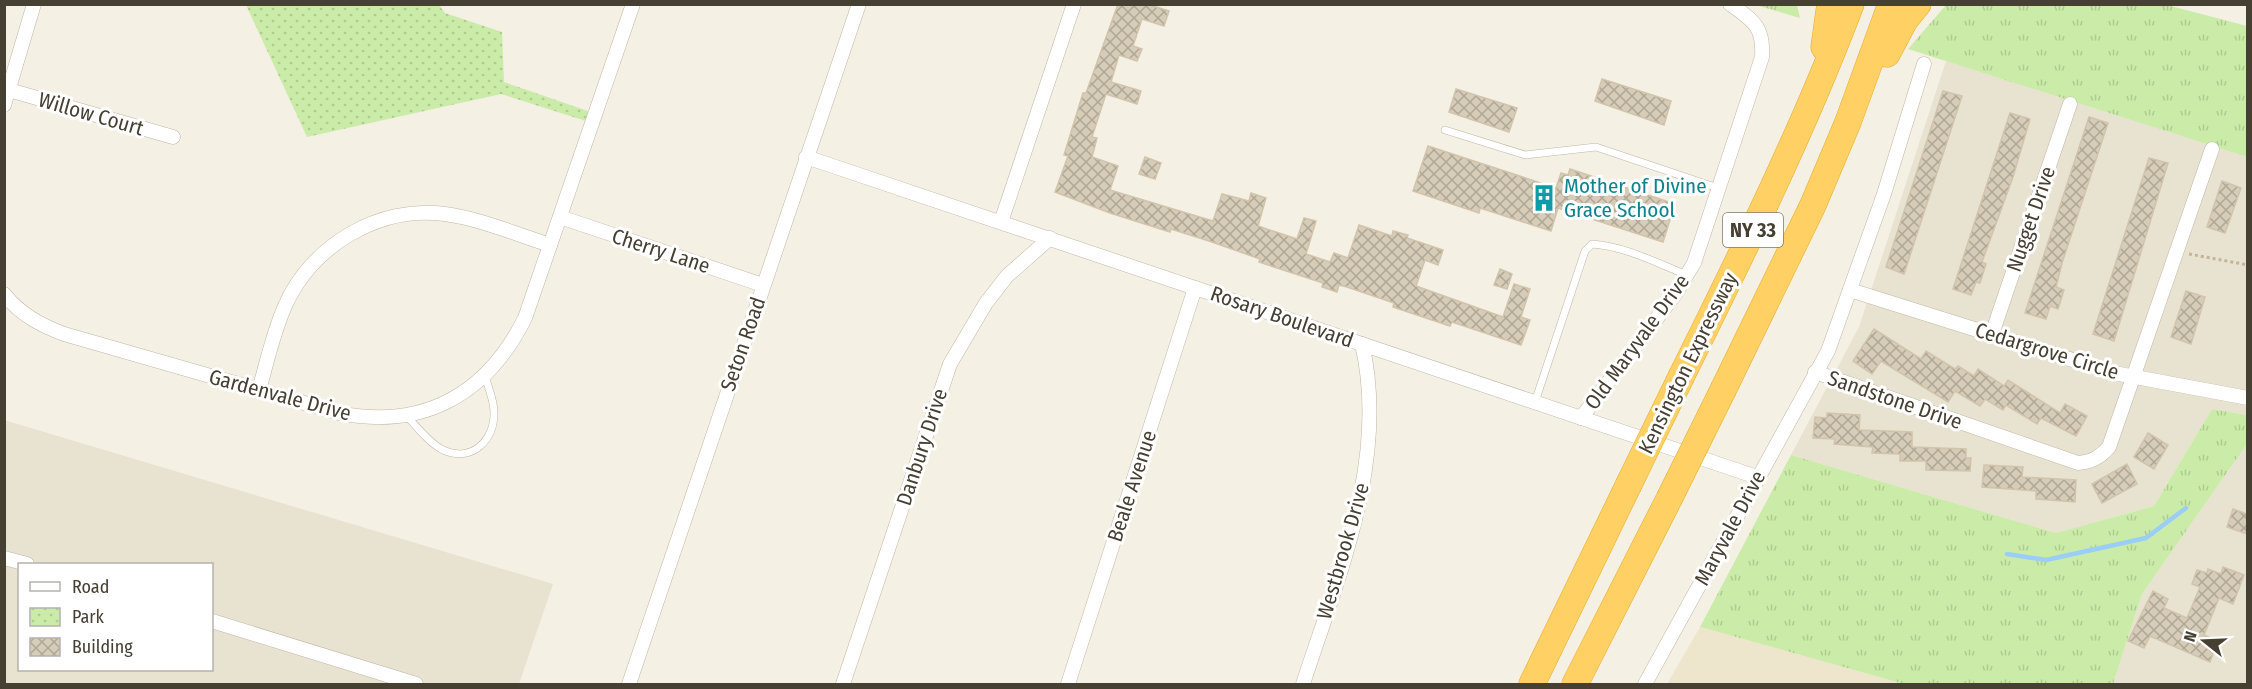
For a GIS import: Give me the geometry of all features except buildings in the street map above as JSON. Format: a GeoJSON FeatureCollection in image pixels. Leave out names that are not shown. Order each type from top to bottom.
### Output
{"type":"FeatureCollection","features":[{"type":"Feature","properties":{"kind":"highway"},"geometry":{"type":"LineString","coordinates":[[1819,82],[1830,4]]}},
{"type":"Feature","properties":{"kind":"highway","name":"Kensington Expressway"},"geometry":{"type":"LineString","coordinates":[[1532,684],[1732,276],[1819,82],[1851,4]]}},
{"type":"Feature","properties":{"kind":"highway","name":"Kensington Expressway"},"geometry":{"type":"LineString","coordinates":[[1575,684],[1669,500],[1814,205],[1848,122],[1891,4]]}},
{"type":"Feature","properties":{"kind":"highway"},"geometry":{"type":"LineString","coordinates":[[1848,122],[1905,20],[1917,4]]}},
{"type":"Feature","properties":{"kind":"street"},"geometry":{"type":"LineString","coordinates":[[4,105],[34,4]]}},
{"type":"Feature","properties":{"kind":"street","name":"Gardenvale Drive"},"geometry":{"type":"LineString","coordinates":[[4,294],[26,316],[44,327],[64,334],[355,416],[377,418],[406,415],[430,409],[455,398],[497,364],[513,343],[525,318],[633,4]]}},
{"type":"Feature","properties":{"kind":"street","name":"Seton Road"},"geometry":{"type":"LineString","coordinates":[[629,684],[859,4]]}},
{"type":"Feature","properties":{"kind":"street"},"geometry":{"type":"LineString","coordinates":[[1001,222],[1074,4]]}},
{"type":"Feature","properties":{"kind":"street","name":"Old Maryvale Drive"},"geometry":{"type":"LineString","coordinates":[[1581,418],[1676,293],[1694,263],[1762,57],[1763,39],[1755,24],[1730,4]]}},
{"type":"Feature","properties":{"kind":"street","name":"Sandstone Drive"},"geometry":{"type":"LineString","coordinates":[[1924,64],[1884,194],[1828,351],[1815,372],[2078,463],[2094,460],[2103,455],[2109,447],[2211,149]]}},
{"type":"Feature","properties":{"kind":"street","name":"Willow Court"},"geometry":{"type":"LineString","coordinates":[[9,90],[172,137]]}},
{"type":"Feature","properties":{"kind":"street","name":"Nugget Drive"},"geometry":{"type":"LineString","coordinates":[[1992,334],[2070,104]]}},
{"type":"Feature","properties":{"kind":"street","name":"Rosary Boulevard"},"geometry":{"type":"LineString","coordinates":[[806,157],[1757,477]]}},
{"type":"Feature","properties":{"kind":"street"},"geometry":{"type":"LineString","coordinates":[[259,390],[285,306],[298,282],[315,261],[349,235],[368,225],[394,217],[421,213],[442,214],[464,217],[550,245]]}},
{"type":"Feature","properties":{"kind":"street","name":"Cherry Lane"},"geometry":{"type":"LineString","coordinates":[[560,217],[763,285]]}},
{"type":"Feature","properties":{"kind":"street","name":"Danbury Drive"},"geometry":{"type":"LineString","coordinates":[[843,684],[950,364],[986,303],[1007,276],[1050,238]]}},
{"type":"Feature","properties":{"kind":"street","name":"Beale Avenue"},"geometry":{"type":"LineString","coordinates":[[1068,684],[1196,288]]}},
{"type":"Feature","properties":{"kind":"street","name":"Cedargrove Circle"},"geometry":{"type":"LineString","coordinates":[[1850,290],[2114,373],[2247,398]]}},
{"type":"Feature","properties":{"kind":"street","name":"Westbrook Drive"},"geometry":{"type":"LineString","coordinates":[[1303,684],[1345,554],[1364,478],[1370,431],[1369,378],[1362,344]]}},
{"type":"Feature","properties":{"kind":"street","name":"Maryvale Drive"},"geometry":{"type":"LineString","coordinates":[[1645,684],[1815,372]]}},
{"type":"Feature","properties":{"kind":"street"},"geometry":{"type":"LineString","coordinates":[[4,558],[23,563]]}},
{"type":"Feature","properties":{"kind":"street"},"geometry":{"type":"LineString","coordinates":[[213,621],[416,684]]}},
{"type":"Feature","properties":{"kind":"lane"},"geometry":{"type":"LineString","coordinates":[[1445,130],[1525,155],[1596,147],[1718,188]]}},
{"type":"Feature","properties":{"kind":"lane"},"geometry":{"type":"LineString","coordinates":[[1535,402],[1585,251],[1592,244],[1603,245],[1634,255],[1687,275]]}},
{"type":"Feature","properties":{"kind":"lane"},"geometry":{"type":"LineString","coordinates":[[406,415],[442,450],[469,453],[480,448],[489,436],[494,423],[494,408],[485,376]]}},
{"type":"Feature","properties":{"kind":"path"},"geometry":{"type":"LineString","coordinates":[[2175,251],[2247,265]]}},
{"type":"Feature","properties":{"kind":"shaded area"},"geometry":{"type":"Polygon","coordinates":[[[1946,61],[2247,157],[2247,415],[2212,409],[2154,506],[2056,533],[1791,455],[1859,327],[1946,61]]]}},
{"type":"Feature","properties":{"kind":"shaded area"},"geometry":{"type":"Polygon","coordinates":[[[4,420],[553,584],[519,684],[5,684],[4,420]]]}},
{"type":"Feature","properties":{"kind":"shaded area"},"geometry":{"type":"Polygon","coordinates":[[[2247,444],[2247,684],[2113,684],[2142,594],[2247,444]]]}},
{"type":"Feature","properties":{"kind":"shaded area"},"geometry":{"type":"Polygon","coordinates":[[[1700,627],[1904,684],[1667,684],[1700,627]]]}},
{"type":"Feature","properties":{"kind":"green space"},"geometry":{"type":"Polygon","coordinates":[[[246,5],[439,5],[445,13],[502,32],[504,82],[588,111],[586,121],[501,94],[307,137],[246,5]]]}},
{"type":"Feature","properties":{"kind":"green space"},"geometry":{"type":"Polygon","coordinates":[[[1756,5],[1797,5],[1800,18],[1756,5]]]}},
{"type":"Feature","properties":{"kind":"green space"},"geometry":{"type":"Polygon","coordinates":[[[1946,5],[2167,5],[2247,26],[2247,157],[1908,49],[1946,5]]]}},
{"type":"Feature","properties":{"kind":"green space"},"geometry":{"type":"Polygon","coordinates":[[[2212,409],[2247,415],[2247,444],[2142,594],[2113,684],[1904,684],[1700,627],[1791,455],[2056,533],[2154,506],[2212,409]]]}},
{"type":"Feature","properties":{"kind":"waterway"},"geometry":{"type":"LineString","coordinates":[[2007,554],[2046,560],[2146,538],[2186,508]]}},
{"type":"Feature","properties":{"kind":"place","name":"Mother of Divine Grace School"},"geometry":{"type":"Point","coordinates":[1544,198]}}]}
